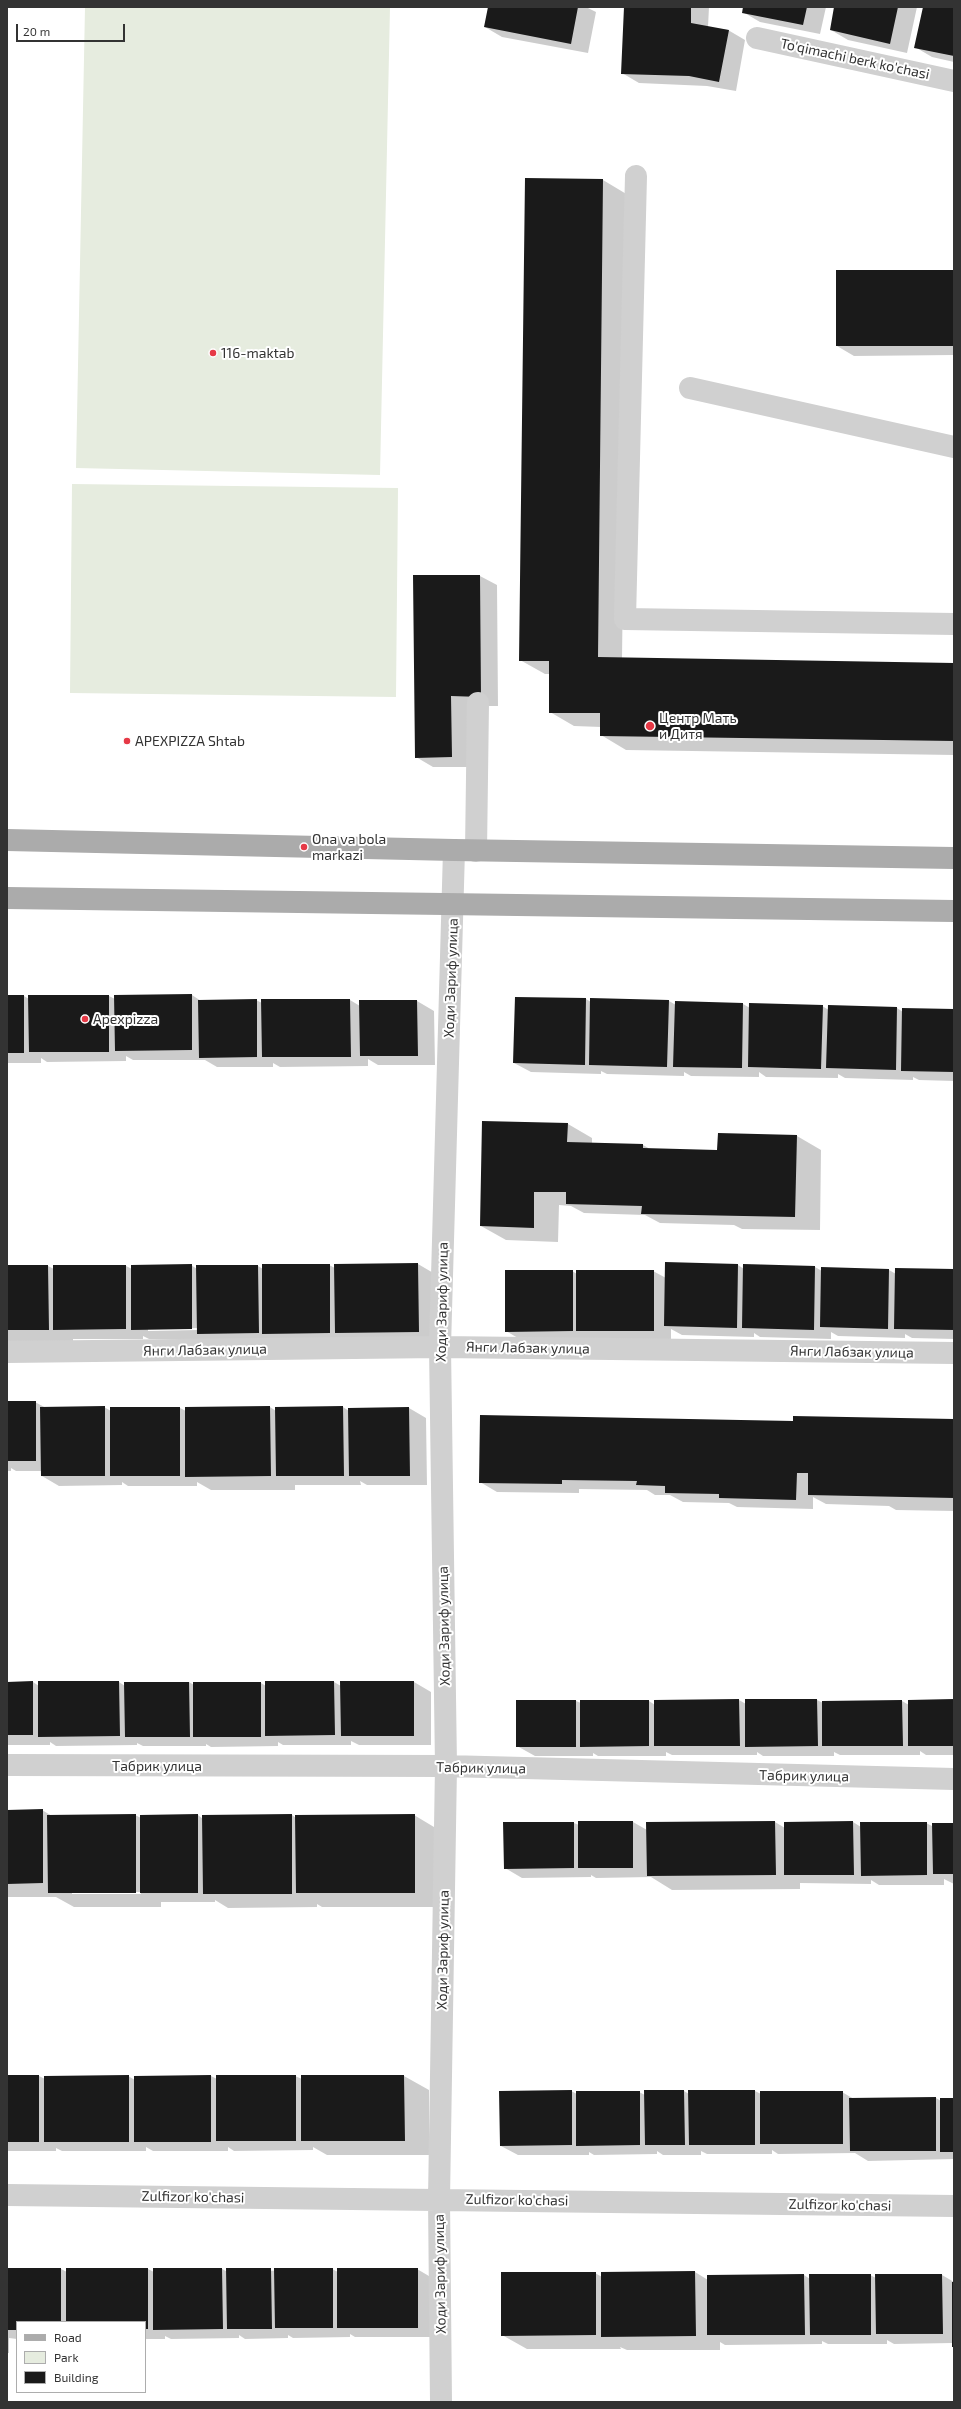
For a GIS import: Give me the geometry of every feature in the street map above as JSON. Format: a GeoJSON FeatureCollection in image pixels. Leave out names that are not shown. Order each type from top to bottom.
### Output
{"type":"FeatureCollection","features":[{"type":"Feature","properties":{"kind":"main road"},"geometry":{"type":"LineString","coordinates":[[7,840],[476,851],[954,858]]}},
{"type":"Feature","properties":{"kind":"main road"},"geometry":{"type":"LineString","coordinates":[[7,898],[954,911]]}},
{"type":"Feature","properties":{"kind":"street","name":"To'qimachi berk ko'chasi"},"geometry":{"type":"LineString","coordinates":[[756,38],[954,81]]}},
{"type":"Feature","properties":{"kind":"street"},"geometry":{"type":"LineString","coordinates":[[636,176],[625,619],[954,624]]}},
{"type":"Feature","properties":{"kind":"street"},"geometry":{"type":"LineString","coordinates":[[690,388],[954,447]]}},
{"type":"Feature","properties":{"kind":"street"},"geometry":{"type":"LineString","coordinates":[[476,851],[478,703]]}},
{"type":"Feature","properties":{"kind":"street","name":"Ходи Зариф улица"},"geometry":{"type":"LineString","coordinates":[[441,2402],[439,2200],[446,1766],[440,1347],[454,904],[454,850]]}},
{"type":"Feature","properties":{"kind":"street","name":"Янги Лабзак улица"},"geometry":{"type":"LineString","coordinates":[[7,1352],[440,1347],[954,1353]]}},
{"type":"Feature","properties":{"kind":"street","name":"Табрик улица"},"geometry":{"type":"LineString","coordinates":[[7,1765],[446,1766],[954,1779]]}},
{"type":"Feature","properties":{"kind":"street","name":"Zulfizor ko'chasi"},"geometry":{"type":"LineString","coordinates":[[7,2195],[954,2206]]}},
{"type":"Feature","properties":{"kind":"green space"},"geometry":{"type":"Polygon","coordinates":[[[85,7],[390,7],[380,475],[76,468],[85,7]]]}},
{"type":"Feature","properties":{"kind":"green space"},"geometry":{"type":"Polygon","coordinates":[[[72,484],[398,488],[396,697],[70,693],[72,484]]]}},
{"type":"Feature","properties":{"kind":"building"},"geometry":{"type":"Polygon","coordinates":[[[488,7],[578,7],[571,44],[484,27],[488,7]]]}},
{"type":"Feature","properties":{"kind":"building"},"geometry":{"type":"Polygon","coordinates":[[[624,7],[691,7],[691,23],[729,30],[719,82],[689,76],[621,74],[624,7]]]}},
{"type":"Feature","properties":{"kind":"building"},"geometry":{"type":"Polygon","coordinates":[[[743,7],[807,7],[803,25],[742,13],[743,7]]]}},
{"type":"Feature","properties":{"kind":"building"},"geometry":{"type":"Polygon","coordinates":[[[834,7],[898,7],[890,44],[830,30],[834,7]]]}},
{"type":"Feature","properties":{"kind":"building"},"geometry":{"type":"Polygon","coordinates":[[[923,7],[954,7],[954,56],[914,48],[923,7]]]}},
{"type":"Feature","properties":{"kind":"building"},"geometry":{"type":"Polygon","coordinates":[[[525,178],[603,179],[598,657],[954,663],[954,741],[600,736],[600,713],[549,713],[549,661],[519,661],[525,178]]]}},
{"type":"Feature","properties":{"kind":"building"},"geometry":{"type":"Polygon","coordinates":[[[836,270],[954,270],[954,346],[836,346],[836,270]]]}},
{"type":"Feature","properties":{"kind":"building"},"geometry":{"type":"Polygon","coordinates":[[[413,575],[480,575],[481,697],[451,696],[452,757],[415,758],[413,575]]]}},
{"type":"Feature","properties":{"kind":"building"},"geometry":{"type":"Polygon","coordinates":[[[192,994],[192,1050],[115,1051],[114,995],[192,994]]]}},
{"type":"Feature","properties":{"kind":"building"},"geometry":{"type":"Polygon","coordinates":[[[7,995],[24,995],[24,1053],[7,1053],[7,995]]]}},
{"type":"Feature","properties":{"kind":"building"},"geometry":{"type":"Polygon","coordinates":[[[28,995],[109,995],[109,1052],[29,1052],[28,995]]]}},
{"type":"Feature","properties":{"kind":"building"},"geometry":{"type":"Polygon","coordinates":[[[515,997],[586,998],[585,1065],[513,1063],[515,997]]]}},
{"type":"Feature","properties":{"kind":"building"},"geometry":{"type":"Polygon","coordinates":[[[590,998],[669,1000],[667,1067],[589,1065],[590,998]]]}},
{"type":"Feature","properties":{"kind":"building"},"geometry":{"type":"Polygon","coordinates":[[[257,999],[257,1057],[199,1058],[198,1000],[257,999]]]}},
{"type":"Feature","properties":{"kind":"building"},"geometry":{"type":"Polygon","coordinates":[[[261,999],[350,999],[351,1057],[262,1057],[261,999]]]}},
{"type":"Feature","properties":{"kind":"building"},"geometry":{"type":"Polygon","coordinates":[[[359,1000],[417,1000],[418,1056],[360,1056],[359,1000]]]}},
{"type":"Feature","properties":{"kind":"building"},"geometry":{"type":"Polygon","coordinates":[[[675,1001],[743,1003],[742,1068],[673,1067],[675,1001]]]}},
{"type":"Feature","properties":{"kind":"building"},"geometry":{"type":"Polygon","coordinates":[[[749,1003],[823,1005],[821,1069],[748,1067],[749,1003]]]}},
{"type":"Feature","properties":{"kind":"building"},"geometry":{"type":"Polygon","coordinates":[[[828,1005],[897,1007],[896,1070],[826,1068],[828,1005]]]}},
{"type":"Feature","properties":{"kind":"building"},"geometry":{"type":"Polygon","coordinates":[[[902,1008],[954,1009],[954,1072],[901,1071],[902,1008]]]}},
{"type":"Feature","properties":{"kind":"building"},"geometry":{"type":"Polygon","coordinates":[[[482,1121],[568,1123],[567,1142],[643,1144],[643,1148],[717,1150],[718,1133],[797,1135],[795,1217],[641,1214],[642,1206],[566,1204],[566,1192],[534,1192],[534,1228],[480,1226],[482,1121]]]}},
{"type":"Feature","properties":{"kind":"building"},"geometry":{"type":"Polygon","coordinates":[[[665,1262],[738,1264],[737,1328],[664,1326],[665,1262]]]}},
{"type":"Feature","properties":{"kind":"building"},"geometry":{"type":"Polygon","coordinates":[[[418,1263],[419,1332],[335,1333],[334,1264],[418,1263]]]}},
{"type":"Feature","properties":{"kind":"building"},"geometry":{"type":"Polygon","coordinates":[[[192,1264],[192,1329],[131,1330],[131,1265],[192,1264]]]}},
{"type":"Feature","properties":{"kind":"building"},"geometry":{"type":"Polygon","coordinates":[[[262,1264],[330,1264],[330,1333],[262,1334],[262,1264]]]}},
{"type":"Feature","properties":{"kind":"building"},"geometry":{"type":"Polygon","coordinates":[[[743,1264],[815,1266],[814,1330],[742,1328],[743,1264]]]}},
{"type":"Feature","properties":{"kind":"building"},"geometry":{"type":"Polygon","coordinates":[[[7,1265],[48,1265],[49,1330],[7,1330],[7,1265]]]}},
{"type":"Feature","properties":{"kind":"building"},"geometry":{"type":"Polygon","coordinates":[[[53,1265],[126,1265],[126,1329],[53,1330],[53,1265]]]}},
{"type":"Feature","properties":{"kind":"building"},"geometry":{"type":"Polygon","coordinates":[[[196,1265],[258,1265],[259,1333],[197,1334],[196,1265]]]}},
{"type":"Feature","properties":{"kind":"building"},"geometry":{"type":"Polygon","coordinates":[[[821,1267],[889,1269],[888,1329],[820,1327],[821,1267]]]}},
{"type":"Feature","properties":{"kind":"building"},"geometry":{"type":"Polygon","coordinates":[[[895,1268],[954,1269],[954,1330],[894,1329],[895,1268]]]}},
{"type":"Feature","properties":{"kind":"building"},"geometry":{"type":"Polygon","coordinates":[[[505,1270],[573,1270],[573,1331],[505,1332],[505,1270]]]}},
{"type":"Feature","properties":{"kind":"building"},"geometry":{"type":"Polygon","coordinates":[[[576,1270],[654,1270],[654,1331],[576,1331],[576,1270]]]}},
{"type":"Feature","properties":{"kind":"building"},"geometry":{"type":"Polygon","coordinates":[[[7,1401],[36,1401],[36,1461],[7,1461],[7,1401]]]}},
{"type":"Feature","properties":{"kind":"building"},"geometry":{"type":"Polygon","coordinates":[[[105,1406],[105,1476],[41,1476],[40,1407],[105,1406]]]}},
{"type":"Feature","properties":{"kind":"building"},"geometry":{"type":"Polygon","coordinates":[[[270,1406],[271,1476],[185,1477],[185,1407],[270,1406]]]}},
{"type":"Feature","properties":{"kind":"building"},"geometry":{"type":"Polygon","coordinates":[[[343,1406],[344,1476],[276,1476],[275,1407],[343,1406]]]}},
{"type":"Feature","properties":{"kind":"building"},"geometry":{"type":"Polygon","coordinates":[[[110,1407],[180,1407],[180,1476],[110,1476],[110,1407]]]}},
{"type":"Feature","properties":{"kind":"building"},"geometry":{"type":"Polygon","coordinates":[[[409,1407],[410,1476],[349,1476],[348,1408],[409,1407]]]}},
{"type":"Feature","properties":{"kind":"building"},"geometry":{"type":"Polygon","coordinates":[[[480,1415],[793,1421],[793,1416],[954,1419],[954,1498],[808,1495],[808,1473],[797,1473],[796,1500],[719,1498],[719,1494],[665,1493],[665,1486],[636,1485],[637,1481],[562,1480],[562,1484],[479,1483],[480,1415]]]}},
{"type":"Feature","properties":{"kind":"building"},"geometry":{"type":"Polygon","coordinates":[[[33,1681],[33,1735],[7,1735],[7,1682],[33,1681]]]}},
{"type":"Feature","properties":{"kind":"building"},"geometry":{"type":"Polygon","coordinates":[[[38,1681],[119,1681],[120,1736],[38,1737],[38,1681]]]}},
{"type":"Feature","properties":{"kind":"building"},"geometry":{"type":"Polygon","coordinates":[[[265,1681],[334,1681],[335,1735],[265,1736],[265,1681]]]}},
{"type":"Feature","properties":{"kind":"building"},"geometry":{"type":"Polygon","coordinates":[[[340,1681],[414,1681],[414,1736],[341,1736],[340,1681]]]}},
{"type":"Feature","properties":{"kind":"building"},"geometry":{"type":"Polygon","coordinates":[[[124,1682],[189,1682],[190,1737],[125,1737],[124,1682]]]}},
{"type":"Feature","properties":{"kind":"building"},"geometry":{"type":"Polygon","coordinates":[[[193,1682],[261,1682],[261,1737],[193,1737],[193,1682]]]}},
{"type":"Feature","properties":{"kind":"building"},"geometry":{"type":"Polygon","coordinates":[[[739,1699],[740,1746],[654,1746],[654,1700],[739,1699]]]}},
{"type":"Feature","properties":{"kind":"building"},"geometry":{"type":"Polygon","coordinates":[[[745,1699],[817,1699],[818,1746],[745,1747],[745,1699]]]}},
{"type":"Feature","properties":{"kind":"building"},"geometry":{"type":"Polygon","coordinates":[[[954,1699],[954,1746],[908,1746],[908,1700],[954,1699]]]}},
{"type":"Feature","properties":{"kind":"building"},"geometry":{"type":"Polygon","coordinates":[[[516,1700],[576,1700],[576,1747],[516,1747],[516,1700]]]}},
{"type":"Feature","properties":{"kind":"building"},"geometry":{"type":"Polygon","coordinates":[[[580,1700],[649,1700],[649,1746],[580,1747],[580,1700]]]}},
{"type":"Feature","properties":{"kind":"building"},"geometry":{"type":"Polygon","coordinates":[[[902,1700],[903,1746],[822,1746],[822,1701],[902,1700]]]}},
{"type":"Feature","properties":{"kind":"building"},"geometry":{"type":"Polygon","coordinates":[[[43,1809],[43,1883],[7,1884],[7,1810],[43,1809]]]}},
{"type":"Feature","properties":{"kind":"building"},"geometry":{"type":"Polygon","coordinates":[[[136,1814],[136,1893],[48,1893],[47,1815],[136,1814]]]}},
{"type":"Feature","properties":{"kind":"building"},"geometry":{"type":"Polygon","coordinates":[[[198,1814],[198,1893],[140,1893],[140,1815],[198,1814]]]}},
{"type":"Feature","properties":{"kind":"building"},"geometry":{"type":"Polygon","coordinates":[[[292,1814],[292,1894],[203,1894],[202,1815],[292,1814]]]}},
{"type":"Feature","properties":{"kind":"building"},"geometry":{"type":"Polygon","coordinates":[[[415,1814],[415,1893],[296,1893],[295,1815],[415,1814]]]}},
{"type":"Feature","properties":{"kind":"building"},"geometry":{"type":"Polygon","coordinates":[[[578,1821],[633,1821],[633,1868],[578,1868],[578,1821]]]}},
{"type":"Feature","properties":{"kind":"building"},"geometry":{"type":"Polygon","coordinates":[[[775,1821],[776,1875],[647,1876],[646,1822],[775,1821]]]}},
{"type":"Feature","properties":{"kind":"building"},"geometry":{"type":"Polygon","coordinates":[[[853,1821],[854,1875],[784,1875],[784,1822],[853,1821]]]}},
{"type":"Feature","properties":{"kind":"building"},"geometry":{"type":"Polygon","coordinates":[[[503,1822],[574,1822],[574,1868],[504,1869],[503,1822]]]}},
{"type":"Feature","properties":{"kind":"building"},"geometry":{"type":"Polygon","coordinates":[[[860,1822],[927,1822],[927,1875],[861,1876],[860,1822]]]}},
{"type":"Feature","properties":{"kind":"building"},"geometry":{"type":"Polygon","coordinates":[[[932,1823],[954,1823],[954,1874],[933,1874],[932,1823]]]}},
{"type":"Feature","properties":{"kind":"building"},"geometry":{"type":"Polygon","coordinates":[[[7,2075],[39,2075],[39,2142],[7,2142],[7,2075]]]}},
{"type":"Feature","properties":{"kind":"building"},"geometry":{"type":"Polygon","coordinates":[[[129,2075],[129,2142],[44,2142],[44,2076],[129,2075]]]}},
{"type":"Feature","properties":{"kind":"building"},"geometry":{"type":"Polygon","coordinates":[[[211,2075],[211,2142],[134,2142],[134,2076],[211,2075]]]}},
{"type":"Feature","properties":{"kind":"building"},"geometry":{"type":"Polygon","coordinates":[[[216,2075],[296,2075],[296,2141],[216,2141],[216,2075]]]}},
{"type":"Feature","properties":{"kind":"building"},"geometry":{"type":"Polygon","coordinates":[[[301,2075],[404,2075],[405,2141],[301,2141],[301,2075]]]}},
{"type":"Feature","properties":{"kind":"building"},"geometry":{"type":"Polygon","coordinates":[[[572,2090],[572,2145],[500,2146],[499,2091],[572,2090]]]}},
{"type":"Feature","properties":{"kind":"building"},"geometry":{"type":"Polygon","coordinates":[[[644,2090],[684,2090],[685,2145],[645,2145],[644,2090]]]}},
{"type":"Feature","properties":{"kind":"building"},"geometry":{"type":"Polygon","coordinates":[[[688,2090],[755,2090],[755,2145],[689,2145],[688,2090]]]}},
{"type":"Feature","properties":{"kind":"building"},"geometry":{"type":"Polygon","coordinates":[[[576,2091],[640,2091],[640,2145],[576,2146],[576,2091]]]}},
{"type":"Feature","properties":{"kind":"building"},"geometry":{"type":"Polygon","coordinates":[[[760,2091],[843,2091],[843,2144],[760,2144],[760,2091]]]}},
{"type":"Feature","properties":{"kind":"building"},"geometry":{"type":"Polygon","coordinates":[[[936,2097],[936,2151],[850,2151],[849,2098],[936,2097]]]}},
{"type":"Feature","properties":{"kind":"building"},"geometry":{"type":"Polygon","coordinates":[[[940,2098],[954,2098],[954,2152],[940,2152],[940,2098]]]}},
{"type":"Feature","properties":{"kind":"building"},"geometry":{"type":"Polygon","coordinates":[[[7,2268],[61,2268],[61,2321],[16,2321],[16,2330],[7,2330],[7,2268]]]}},
{"type":"Feature","properties":{"kind":"building"},"geometry":{"type":"Polygon","coordinates":[[[66,2268],[148,2268],[148,2329],[146,2329],[146,2321],[66,2321],[66,2268]]]}},
{"type":"Feature","properties":{"kind":"building"},"geometry":{"type":"Polygon","coordinates":[[[153,2268],[222,2268],[223,2329],[153,2330],[153,2268]]]}},
{"type":"Feature","properties":{"kind":"building"},"geometry":{"type":"Polygon","coordinates":[[[226,2268],[271,2268],[272,2329],[227,2329],[226,2268]]]}},
{"type":"Feature","properties":{"kind":"building"},"geometry":{"type":"Polygon","coordinates":[[[274,2268],[333,2268],[333,2328],[275,2328],[274,2268]]]}},
{"type":"Feature","properties":{"kind":"building"},"geometry":{"type":"Polygon","coordinates":[[[337,2268],[418,2268],[418,2328],[337,2328],[337,2268]]]}},
{"type":"Feature","properties":{"kind":"building"},"geometry":{"type":"Polygon","coordinates":[[[695,2271],[696,2336],[601,2337],[601,2272],[695,2271]]]}},
{"type":"Feature","properties":{"kind":"building"},"geometry":{"type":"Polygon","coordinates":[[[501,2272],[596,2272],[596,2335],[501,2336],[501,2272]]]}},
{"type":"Feature","properties":{"kind":"building"},"geometry":{"type":"Polygon","coordinates":[[[804,2274],[805,2335],[707,2335],[707,2275],[804,2274]]]}},
{"type":"Feature","properties":{"kind":"building"},"geometry":{"type":"Polygon","coordinates":[[[809,2274],[871,2274],[871,2335],[810,2335],[809,2274]]]}},
{"type":"Feature","properties":{"kind":"building"},"geometry":{"type":"Polygon","coordinates":[[[875,2274],[942,2274],[943,2334],[876,2334],[875,2274]]]}},
{"type":"Feature","properties":{"kind":"building"},"geometry":{"type":"Polygon","coordinates":[[[952,2282],[954,2282],[954,2347],[952,2347],[952,2282]]]}},
{"type":"Feature","properties":{"kind":"place","name":"116-maktab"},"geometry":{"type":"Point","coordinates":[213,353]}},
{"type":"Feature","properties":{"kind":"place","name":"Центр Мать и Дитя"},"geometry":{"type":"Point","coordinates":[650,726]}},
{"type":"Feature","properties":{"kind":"place","name":"APEXPIZZA Shtab"},"geometry":{"type":"Point","coordinates":[127,741]}},
{"type":"Feature","properties":{"kind":"place","name":"Ona va bola markazi"},"geometry":{"type":"Point","coordinates":[304,847]}},
{"type":"Feature","properties":{"kind":"place","name":"Apexpizza"},"geometry":{"type":"Point","coordinates":[85,1019]}}]}
